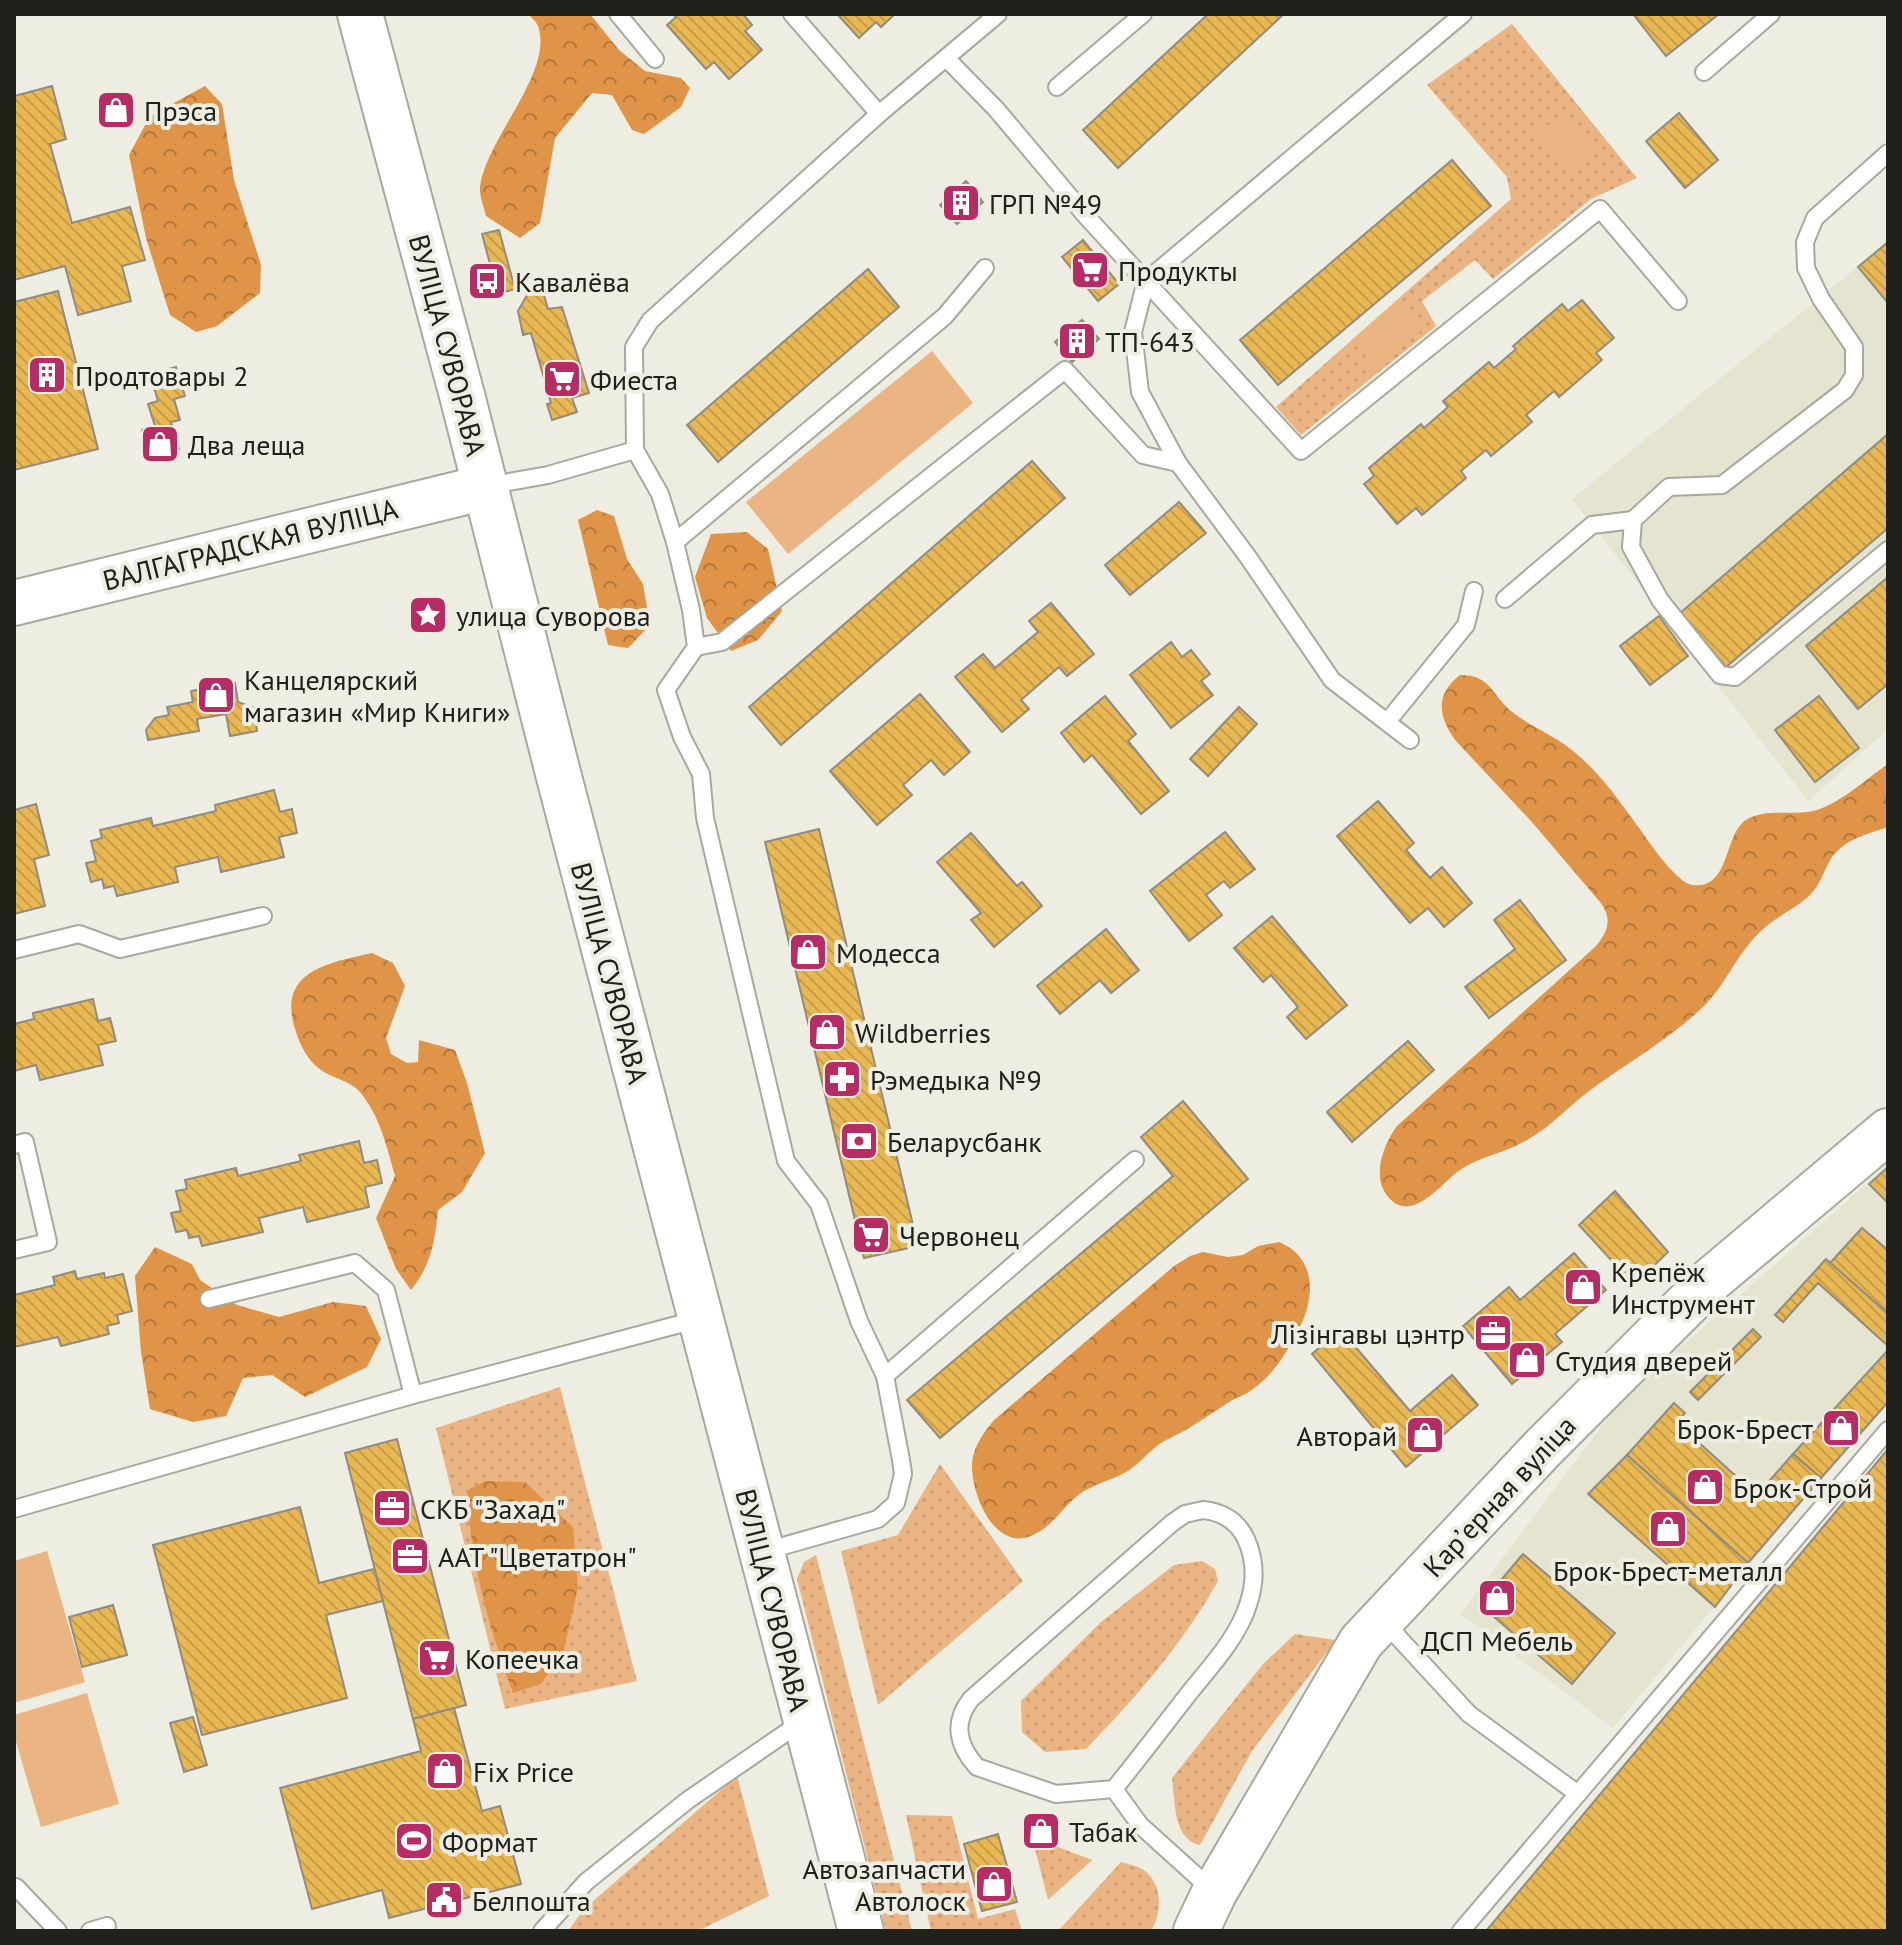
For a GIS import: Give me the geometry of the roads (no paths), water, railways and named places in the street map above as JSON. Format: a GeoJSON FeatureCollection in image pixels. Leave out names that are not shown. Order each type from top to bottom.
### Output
{"type":"FeatureCollection","features":[{"type":"Feature","properties":{"kind":"main road","name":"ВУЛІЦА СУВОРАВА"},"geometry":{"type":"LineString","coordinates":[[360,14],[860,1926]]}},
{"type":"Feature","properties":{"kind":"main road","name":"ВАЛГАГРАДСКАЯ ВУЛІЦА"},"geometry":{"type":"LineString","coordinates":[[14,603],[486,487]]}},
{"type":"Feature","properties":{"kind":"main road","name":"Карʼерная вуліца"},"geometry":{"type":"LineString","coordinates":[[1205,1912],[1361,1642],[1612,1377],[1712,1279],[1888,1131]]}},
{"type":"Feature","properties":{"kind":"lane"},"geometry":{"type":"LineString","coordinates":[[618,14],[655,59]]}},
{"type":"Feature","properties":{"kind":"lane"},"geometry":{"type":"LineString","coordinates":[[792,14],[879,114]]}},
{"type":"Feature","properties":{"kind":"lane"},"geometry":{"type":"LineString","coordinates":[[762,1552],[878,1519],[896,1503],[903,1474],[885,1376],[859,1321],[819,1204],[786,1161],[705,818],[701,774],[682,737],[666,690],[696,647],[675,542],[660,494],[635,450],[634,347],[650,321],[879,114],[998,14]]}},
{"type":"Feature","properties":{"kind":"lane"},"geometry":{"type":"LineString","coordinates":[[1057,87],[1143,14]]}},
{"type":"Feature","properties":{"kind":"lane"},"geometry":{"type":"LineString","coordinates":[[1410,740],[1332,680],[1248,557],[1178,463],[1140,392],[1133,332],[1146,281],[1463,14]]}},
{"type":"Feature","properties":{"kind":"lane"},"geometry":{"type":"LineString","coordinates":[[1704,72],[1771,14]]}},
{"type":"Feature","properties":{"kind":"lane"},"geometry":{"type":"LineString","coordinates":[[946,58],[996,109],[1086,216],[1301,451],[1600,209],[1678,301]]}},
{"type":"Feature","properties":{"kind":"lane"},"geometry":{"type":"LineString","coordinates":[[1505,599],[1592,525],[1633,520],[1669,487],[1722,485],[1845,390],[1854,375],[1854,347],[1821,299],[1806,268],[1805,242],[1815,218],[1888,153]]}},
{"type":"Feature","properties":{"kind":"lane"},"geometry":{"type":"LineString","coordinates":[[675,542],[945,316],[985,268]]}},
{"type":"Feature","properties":{"kind":"lane"},"geometry":{"type":"LineString","coordinates":[[696,647],[722,642],[1065,370],[1143,455],[1178,463]]}},
{"type":"Feature","properties":{"kind":"lane"},"geometry":{"type":"LineString","coordinates":[[486,487],[548,475],[635,450]]}},
{"type":"Feature","properties":{"kind":"lane"},"geometry":{"type":"LineString","coordinates":[[1633,520],[1631,547],[1660,600],[1720,675],[1735,677],[1888,550]]}},
{"type":"Feature","properties":{"kind":"lane"},"geometry":{"type":"LineString","coordinates":[[1387,722],[1466,625],[1474,591]]}},
{"type":"Feature","properties":{"kind":"lane"},"geometry":{"type":"LineString","coordinates":[[14,950],[79,934],[120,949],[263,916]]}},
{"type":"Feature","properties":{"kind":"lane"},"geometry":{"type":"LineString","coordinates":[[14,1145],[25,1142],[48,1242],[14,1250]]}},
{"type":"Feature","properties":{"kind":"lane"},"geometry":{"type":"LineString","coordinates":[[885,1376],[1135,1160]]}},
{"type":"Feature","properties":{"kind":"lane"},"geometry":{"type":"LineString","coordinates":[[209,1299],[355,1263],[386,1290],[413,1395]]}},
{"type":"Feature","properties":{"kind":"lane"},"geometry":{"type":"LineString","coordinates":[[14,1509],[413,1395],[700,1319]]}},
{"type":"Feature","properties":{"kind":"lane"},"geometry":{"type":"LineString","coordinates":[[1461,1931],[1888,1430]]}},
{"type":"Feature","properties":{"kind":"lane"},"geometry":{"type":"LineString","coordinates":[[1203,1510],[1218,1512],[1230,1518],[1242,1531],[1251,1550],[1253,1588],[1247,1608],[1218,1657],[1114,1789],[1056,1794],[977,1767],[968,1757],[958,1734],[963,1708],[1172,1523],[1185,1514],[1203,1510]]}},
{"type":"Feature","properties":{"kind":"lane"},"geometry":{"type":"LineString","coordinates":[[1384,1618],[1469,1714],[1578,1794]]}},
{"type":"Feature","properties":{"kind":"lane"},"geometry":{"type":"LineString","coordinates":[[542,1931],[586,1882],[688,1800],[804,1720]]}},
{"type":"Feature","properties":{"kind":"lane"},"geometry":{"type":"LineString","coordinates":[[1114,1789],[1205,1912]]}},
{"type":"Feature","properties":{"kind":"lane"},"geometry":{"type":"LineString","coordinates":[[15,1884],[58,1931]]}},
{"type":"Feature","properties":{"kind":"lane"},"geometry":{"type":"LineString","coordinates":[[90,1931],[107,1926]]}},
{"type":"Feature","properties":{"kind":"place","name":"Прэса"},"geometry":{"type":"Point","coordinates":[116,110]}},
{"type":"Feature","properties":{"kind":"place","name":"ГРП №49"},"geometry":{"type":"Point","coordinates":[961,203]}},
{"type":"Feature","properties":{"kind":"place","name":"Продукты"},"geometry":{"type":"Point","coordinates":[1090,270]}},
{"type":"Feature","properties":{"kind":"place","name":"Кавалёва"},"geometry":{"type":"Point","coordinates":[487,281]}},
{"type":"Feature","properties":{"kind":"place","name":"ТП-643"},"geometry":{"type":"Point","coordinates":[1077,341]}},
{"type":"Feature","properties":{"kind":"place","name":"Продтовары 2"},"geometry":{"type":"Point","coordinates":[47,375]}},
{"type":"Feature","properties":{"kind":"place","name":"Фиеста"},"geometry":{"type":"Point","coordinates":[562,379]}},
{"type":"Feature","properties":{"kind":"place","name":"Два леща"},"geometry":{"type":"Point","coordinates":[160,444]}},
{"type":"Feature","properties":{"kind":"place","name":"улица Суворова"},"geometry":{"type":"Point","coordinates":[428,615]}},
{"type":"Feature","properties":{"kind":"place","name":"Канцелярский магазин «Мир Книги»"},"geometry":{"type":"Point","coordinates":[216,695]}},
{"type":"Feature","properties":{"kind":"place","name":"Модесса"},"geometry":{"type":"Point","coordinates":[808,952]}},
{"type":"Feature","properties":{"kind":"place","name":"Wildberries"},"geometry":{"type":"Point","coordinates":[827,1032]}},
{"type":"Feature","properties":{"kind":"place","name":"Рэмедыка №9"},"geometry":{"type":"Point","coordinates":[842,1079]}},
{"type":"Feature","properties":{"kind":"place","name":"Беларусбанк"},"geometry":{"type":"Point","coordinates":[859,1141]}},
{"type":"Feature","properties":{"kind":"place","name":"Червонец"},"geometry":{"type":"Point","coordinates":[871,1235]}},
{"type":"Feature","properties":{"kind":"place","name":"Крепёж Инструмент"},"geometry":{"type":"Point","coordinates":[1583,1287]}},
{"type":"Feature","properties":{"kind":"place","name":"Лізінгавы цэнтр"},"geometry":{"type":"Point","coordinates":[1493,1333]}},
{"type":"Feature","properties":{"kind":"place","name":"Студия дверей"},"geometry":{"type":"Point","coordinates":[1527,1360]}},
{"type":"Feature","properties":{"kind":"place","name":"Брок-Брест"},"geometry":{"type":"Point","coordinates":[1841,1428]}},
{"type":"Feature","properties":{"kind":"place","name":"Авторай"},"geometry":{"type":"Point","coordinates":[1425,1435]}},
{"type":"Feature","properties":{"kind":"place","name":"Брок-Строй"},"geometry":{"type":"Point","coordinates":[1705,1487]}},
{"type":"Feature","properties":{"kind":"place","name":"СКБ \"Захад\""},"geometry":{"type":"Point","coordinates":[392,1508]}},
{"type":"Feature","properties":{"kind":"place","name":"Брок-Брест-металл"},"geometry":{"type":"Point","coordinates":[1668,1529]}},
{"type":"Feature","properties":{"kind":"place","name":"ААТ \"Цветатрон\""},"geometry":{"type":"Point","coordinates":[410,1556]}},
{"type":"Feature","properties":{"kind":"place","name":"ДСП Мебель"},"geometry":{"type":"Point","coordinates":[1497,1598]}},
{"type":"Feature","properties":{"kind":"place","name":"Копеечка"},"geometry":{"type":"Point","coordinates":[437,1658]}},
{"type":"Feature","properties":{"kind":"place","name":"Fix Price"},"geometry":{"type":"Point","coordinates":[445,1771]}},
{"type":"Feature","properties":{"kind":"place","name":"Табак"},"geometry":{"type":"Point","coordinates":[1041,1831]}},
{"type":"Feature","properties":{"kind":"place","name":"Формат"},"geometry":{"type":"Point","coordinates":[414,1841]}},
{"type":"Feature","properties":{"kind":"place","name":"Автозапчасти Автолоск"},"geometry":{"type":"Point","coordinates":[994,1884]}},
{"type":"Feature","properties":{"kind":"place","name":"Белпошта"},"geometry":{"type":"Point","coordinates":[444,1900]}}]}
